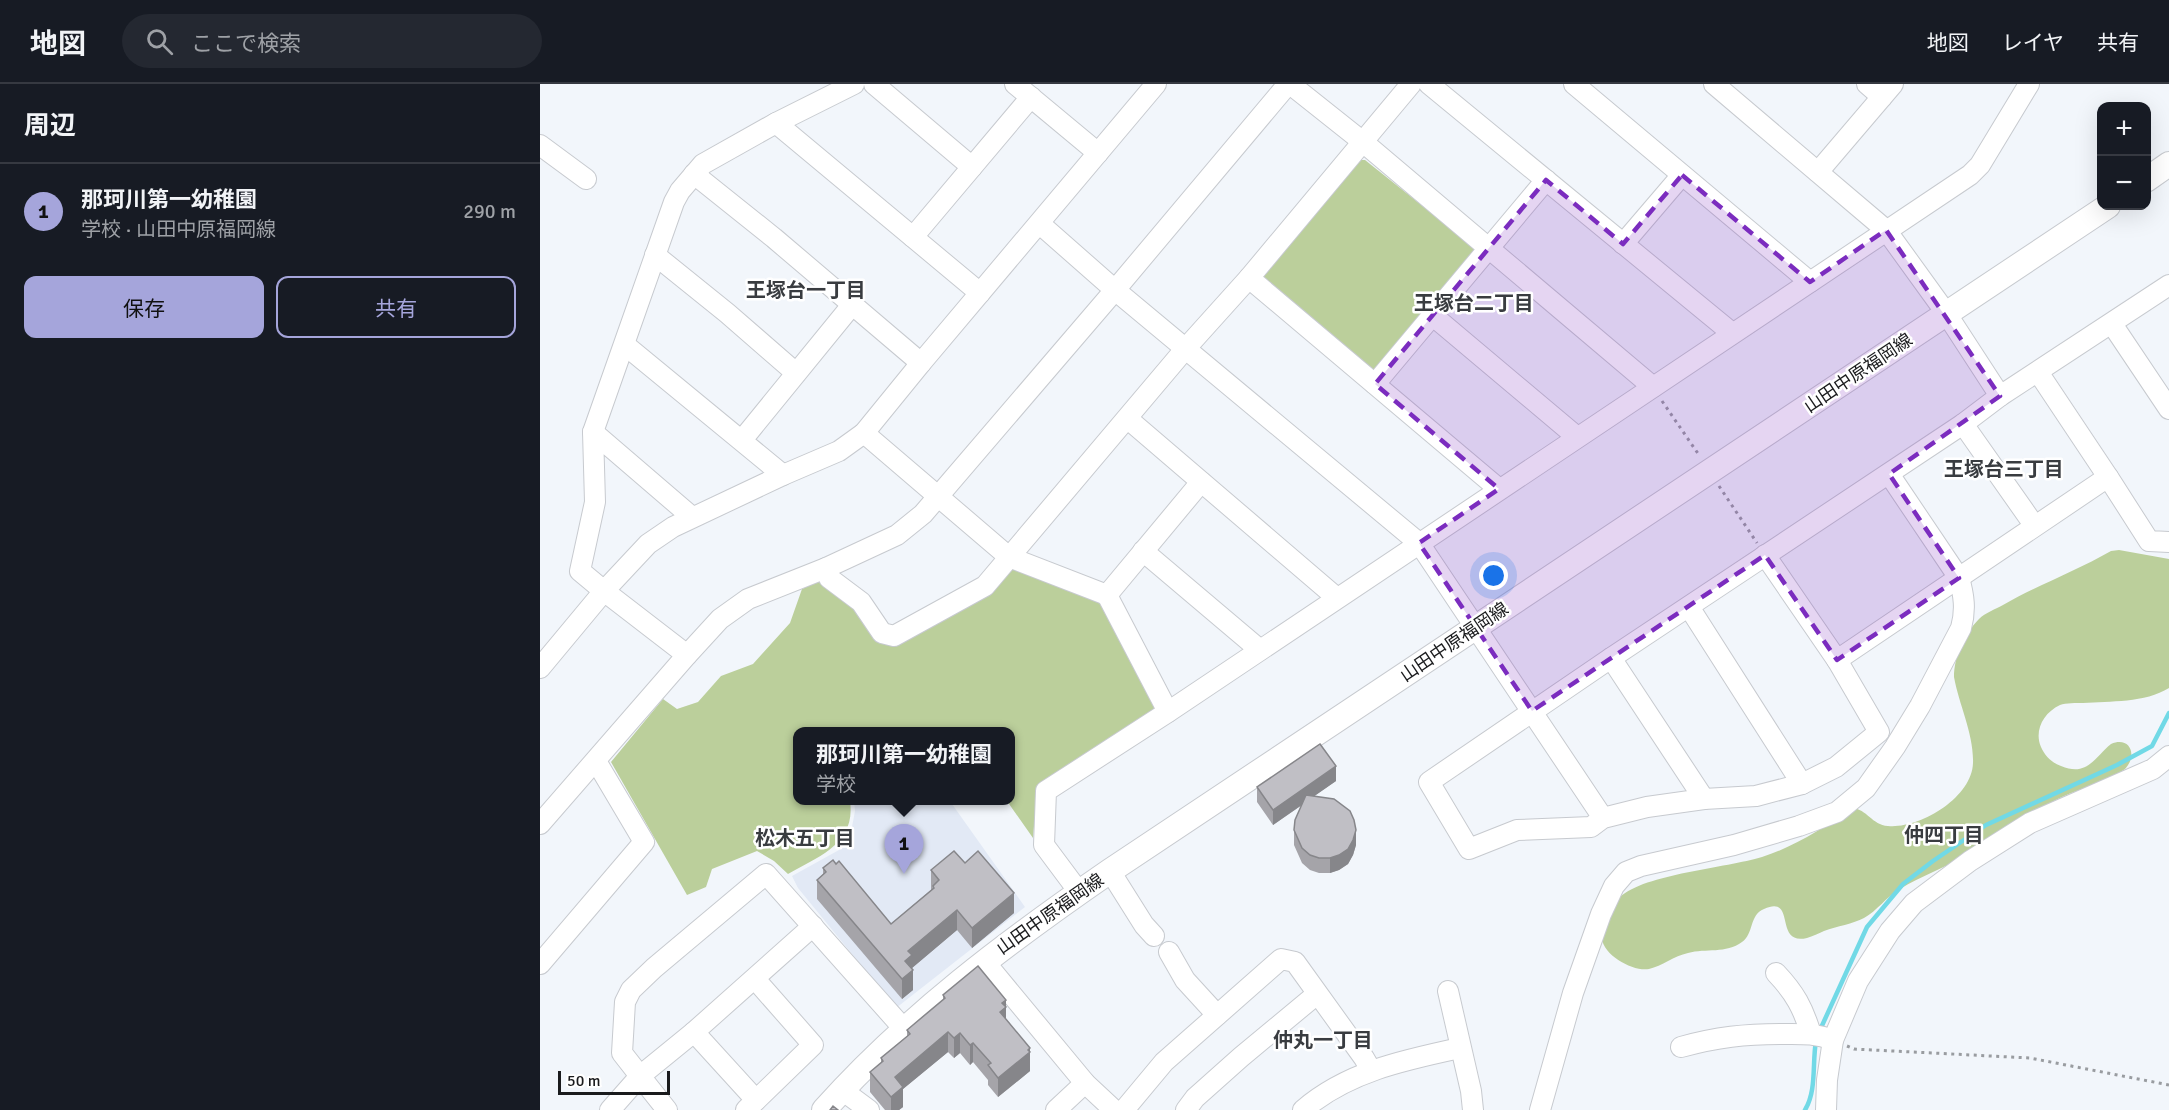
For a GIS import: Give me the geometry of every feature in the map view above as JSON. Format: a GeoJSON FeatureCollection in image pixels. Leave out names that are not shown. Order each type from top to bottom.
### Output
{"type":"FeatureCollection","features":[{"type":"Feature","properties":{"kind":"main road"},"geometry":{"type":"LineString","coordinates":[[2151,177],[2169,165]]}},
{"type":"Feature","properties":{"kind":"main road","name":"山田中原福岡線"},"geometry":{"type":"LineString","coordinates":[[824,1110],[904,1029],[1022,932],[1110,871],[2102,210]]}},
{"type":"Feature","properties":{"kind":"street"},"geometry":{"type":"LineString","coordinates":[[687,655],[580,571],[595,502],[593,432],[674,202],[680,191],[703,164],[776,123],[854,84]]}},
{"type":"Feature","properties":{"kind":"street"},"geometry":{"type":"LineString","coordinates":[[874,84],[972,167]]}},
{"type":"Feature","properties":{"kind":"street"},"geometry":{"type":"LineString","coordinates":[[1015,84],[1098,153]]}},
{"type":"Feature","properties":{"kind":"street"},"geometry":{"type":"LineString","coordinates":[[540,824],[720,620],[748,599],[826,568],[897,535],[923,514],[1289,84],[1363,142],[1653,387]]}},
{"type":"Feature","properties":{"kind":"street"},"geometry":{"type":"LineString","coordinates":[[826,568],[829,578],[861,602],[882,633],[894,636],[985,586],[1186,348],[1249,278],[1410,84]]}},
{"type":"Feature","properties":{"kind":"street"},"geometry":{"type":"LineString","coordinates":[[1429,84],[1732,333]]}},
{"type":"Feature","properties":{"kind":"street"},"geometry":{"type":"LineString","coordinates":[[1574,84],[1810,282]]}},
{"type":"Feature","properties":{"kind":"street"},"geometry":{"type":"LineString","coordinates":[[1714,84],[1886,230],[1946,313],[2000,396]]}},
{"type":"Feature","properties":{"kind":"street"},"geometry":{"type":"LineString","coordinates":[[1818,172],[1888,91],[1867,84]]}},
{"type":"Feature","properties":{"kind":"street"},"geometry":{"type":"LineString","coordinates":[[1079,892],[1044,845],[1046,791],[1168,712],[1956,184],[1980,165],[2029,84]]}},
{"type":"Feature","properties":{"kind":"street"},"geometry":{"type":"LineString","coordinates":[[540,668],[604,591],[648,544],[692,517],[839,451],[864,434],[1154,85]]}},
{"type":"Feature","properties":{"kind":"street"},"geometry":{"type":"LineString","coordinates":[[913,237],[1031,97]]}},
{"type":"Feature","properties":{"kind":"street"},"geometry":{"type":"LineString","coordinates":[[776,123],[980,293]]}},
{"type":"Feature","properties":{"kind":"street"},"geometry":{"type":"LineString","coordinates":[[540,145],[586,179]]}},
{"type":"Feature","properties":{"kind":"street"},"geometry":{"type":"LineString","coordinates":[[694,174],[774,238],[921,363]]}},
{"type":"Feature","properties":{"kind":"street"},"geometry":{"type":"LineString","coordinates":[[1623,243],[1682,175]]}},
{"type":"Feature","properties":{"kind":"street"},"geometry":{"type":"LineString","coordinates":[[1375,384],[1546,180]]}},
{"type":"Feature","properties":{"kind":"street"},"geometry":{"type":"LineString","coordinates":[[1040,224],[1115,291],[1419,543],[1603,818]]}},
{"type":"Feature","properties":{"kind":"street"},"geometry":{"type":"LineString","coordinates":[[655,255],[796,373]]}},
{"type":"Feature","properties":{"kind":"street"},"geometry":{"type":"LineString","coordinates":[[1249,278],[1499,489]]}},
{"type":"Feature","properties":{"kind":"street"},"geometry":{"type":"LineString","coordinates":[[1765,555],[1837,660],[1880,732],[1836,767],[1802,784],[1756,796],[1704,799],[1647,807],[1603,818],[1591,827],[1517,830],[1469,849],[1429,782],[1611,658],[1689,607],[1765,555],[1963,424],[2000,396],[2169,285]]}},
{"type":"Feature","properties":{"kind":"street"},"geometry":{"type":"LineString","coordinates":[[742,440],[852,304]]}},
{"type":"Feature","properties":{"kind":"street"},"geometry":{"type":"LineString","coordinates":[[1432,315],[1577,437]]}},
{"type":"Feature","properties":{"kind":"street"},"geometry":{"type":"LineString","coordinates":[[2112,324],[2169,410]]}},
{"type":"Feature","properties":{"kind":"street"},"geometry":{"type":"LineString","coordinates":[[625,345],[783,475]]}},
{"type":"Feature","properties":{"kind":"street"},"geometry":{"type":"LineString","coordinates":[[2038,372],[2149,541],[2169,542]]}},
{"type":"Feature","properties":{"kind":"street"},"geometry":{"type":"LineString","coordinates":[[1128,419],[1336,598]]}},
{"type":"Feature","properties":{"kind":"street"},"geometry":{"type":"LineString","coordinates":[[1963,424],[2034,525]]}},
{"type":"Feature","properties":{"kind":"street"},"geometry":{"type":"LineString","coordinates":[[593,432],[692,517]]}},
{"type":"Feature","properties":{"kind":"street"},"geometry":{"type":"LineString","coordinates":[[864,434],[1009,557],[1107,596],[1168,712]]}},
{"type":"Feature","properties":{"kind":"street"},"geometry":{"type":"LineString","coordinates":[[1540,1110],[1573,993],[1601,914],[1614,886],[1626,872],[1641,866],[1734,845],[1838,812],[1866,788],[1920,706],[1961,628],[1964,617],[1964,594],[1959,578],[1889,474]]}},
{"type":"Feature","properties":{"kind":"street"},"geometry":{"type":"LineString","coordinates":[[1837,660],[2108,477]]}},
{"type":"Feature","properties":{"kind":"street"},"geometry":{"type":"LineString","coordinates":[[1107,596],[1201,482]]}},
{"type":"Feature","properties":{"kind":"street"},"geometry":{"type":"LineString","coordinates":[[1143,551],[1260,650]]}},
{"type":"Feature","properties":{"kind":"street"},"geometry":{"type":"LineString","coordinates":[[1689,607],[1802,784]]}},
{"type":"Feature","properties":{"kind":"street"},"geometry":{"type":"LineString","coordinates":[[1611,658],[1704,799]]}},
{"type":"Feature","properties":{"kind":"street"},"geometry":{"type":"LineString","coordinates":[[1826,1110],[1827,1080],[1833,1040],[1858,981],[1890,931],[1914,903],[1970,861],[2030,824],[2153,769],[2169,756]]}},
{"type":"Feature","properties":{"kind":"street"},"geometry":{"type":"LineString","coordinates":[[540,964],[644,842],[596,761]]}},
{"type":"Feature","properties":{"kind":"street"},"geometry":{"type":"LineString","coordinates":[[1110,871],[1144,926],[1154,936]]}},
{"type":"Feature","properties":{"kind":"street"},"geometry":{"type":"LineString","coordinates":[[668,1110],[622,1053],[625,1002],[631,990],[654,968],[766,874],[904,1029]]}},
{"type":"Feature","properties":{"kind":"street"},"geometry":{"type":"LineString","coordinates":[[610,1110],[640,1076],[694,1032],[813,927]]}},
{"type":"Feature","properties":{"kind":"street"},"geometry":{"type":"LineString","coordinates":[[1169,952],[1185,980],[1217,1015]]}},
{"type":"Feature","properties":{"kind":"street"},"geometry":{"type":"LineString","coordinates":[[1124,1110],[1164,1062],[1281,959],[1295,962],[1358,1048],[1371,1070]]}},
{"type":"Feature","properties":{"kind":"street"},"geometry":{"type":"LineString","coordinates":[[984,961],[1085,1083],[1114,1110]]}},
{"type":"Feature","properties":{"kind":"street"},"geometry":{"type":"LineString","coordinates":[[1776,973],[1793,991],[1811,1034]]}},
{"type":"Feature","properties":{"kind":"street"},"geometry":{"type":"LineString","coordinates":[[694,1032],[751,1105],[813,1045],[755,979]]}},
{"type":"Feature","properties":{"kind":"street"},"geometry":{"type":"LineString","coordinates":[[1448,991],[1471,1091],[1473,1110]]}},
{"type":"Feature","properties":{"kind":"street"},"geometry":{"type":"LineString","coordinates":[[1186,1110],[1195,1098],[1241,1057],[1317,994]]}},
{"type":"Feature","properties":{"kind":"street"},"geometry":{"type":"LineString","coordinates":[[1681,1047],[1726,1036],[1811,1034],[1833,1040]]}},
{"type":"Feature","properties":{"kind":"street"},"geometry":{"type":"LineString","coordinates":[[1303,1110],[1334,1087],[1371,1070],[1460,1048]]}},
{"type":"Feature","properties":{"kind":"street"},"geometry":{"type":"LineString","coordinates":[[1056,1110],[1085,1083]]}},
{"type":"Feature","properties":{"kind":"street"},"geometry":{"type":"LineString","coordinates":[[842,1090],[869,1110]]}},
{"type":"Feature","properties":{"kind":"path"},"geometry":{"type":"LineString","coordinates":[[1833,1040],[1854,1049],[2030,1058],[2169,1085]]}},
{"type":"Feature","properties":{"kind":"highlighted area"},"geometry":{"type":"Polygon","coordinates":[[[1682,175],[1810,282],[1886,230],[2000,396],[1889,474],[1959,578],[1837,660],[1765,555],[1532,711],[1419,543],[1499,489],[1375,384],[1546,180],[1623,244],[1682,175]]]}},
{"type":"Feature","properties":{"kind":"shaded area"},"geometry":{"type":"Polygon","coordinates":[[[854,805],[953,805],[1025,907],[896,1008],[798,888],[792,876],[839,850],[851,832],[854,805]]]}},
{"type":"Feature","properties":{"kind":"green space"},"geometry":{"type":"Polygon","coordinates":[[[1360,160],[1365,160],[1474,247],[1476,254],[1378,370],[1369,369],[1264,281],[1263,275],[1360,160]]]}},
{"type":"Feature","properties":{"kind":"green space"},"geometry":{"type":"Polygon","coordinates":[[[2119,550],[2169,559],[2169,688],[2138,699],[2060,705],[2049,713],[2042,723],[2039,729],[2039,741],[2047,756],[2055,763],[2070,769],[2084,768],[2111,744],[2123,743],[2130,748],[2131,753],[2129,764],[2125,769],[2111,778],[2062,797],[2038,810],[1958,860],[1900,889],[1869,915],[1855,922],[1807,938],[1797,938],[1791,935],[1787,928],[1780,908],[1774,906],[1759,912],[1746,939],[1729,948],[1688,953],[1649,969],[1636,968],[1621,962],[1608,951],[1602,939],[1607,921],[1620,897],[1632,889],[1666,877],[1747,861],[1774,853],[1809,836],[1852,808],[1888,826],[1901,826],[1914,822],[1942,809],[1964,788],[1973,763],[1969,730],[1954,677],[1954,669],[1964,639],[1979,619],[1987,613],[2111,551],[2119,550]]]}},
{"type":"Feature","properties":{"kind":"green space"},"geometry":{"type":"Polygon","coordinates":[[[1016,567],[1099,597],[1160,709],[1037,792],[1033,838],[1010,805],[1015,805],[1015,727],[793,727],[793,805],[850,805],[847,828],[841,838],[823,854],[788,874],[774,861],[757,851],[712,869],[706,887],[687,895],[611,762],[663,699],[677,709],[698,702],[721,676],[753,664],[790,623],[802,589],[817,582],[823,583],[852,601],[882,638],[997,581],[1016,567]]]}},
{"type":"Feature","properties":{"kind":"building"},"geometry":{"type":"Polygon","coordinates":[[[1320,744],[1336,766],[1273,810],[1257,787],[1320,744]]]}},
{"type":"Feature","properties":{"kind":"building"},"geometry":{"type":"Polygon","coordinates":[[[1306,795],[1334,799],[1350,811],[1356,830],[1348,849],[1339,855],[1319,858],[1310,855],[1302,848],[1294,830],[1295,820],[1306,795]]]}},
{"type":"Feature","properties":{"kind":"building"},"geometry":{"type":"Polygon","coordinates":[[[954,851],[965,863],[978,851],[1014,893],[972,928],[957,910],[908,951],[912,955],[905,961],[913,970],[902,979],[817,880],[826,872],[823,868],[833,860],[836,864],[839,861],[891,924],[934,888],[933,886],[939,880],[931,870],[954,851]]]}},
{"type":"Feature","properties":{"kind":"building"},"geometry":{"type":"Polygon","coordinates":[[[978,966],[1006,1000],[1002,1003],[1006,1007],[1000,1012],[1030,1048],[1028,1050],[1030,1052],[998,1078],[988,1065],[991,1063],[973,1043],[970,1045],[960,1033],[954,1038],[948,1032],[895,1077],[903,1087],[891,1097],[870,1072],[883,1061],[881,1058],[910,1034],[907,1030],[945,998],[943,995],[978,966]]]}},
{"type":"Feature","properties":{"kind":"waterway"},"geometry":{"type":"LineString","coordinates":[[1820,1030],[1867,927],[1903,884],[1986,825],[2117,765],[2152,746],[2169,713]]}},
{"type":"Feature","properties":{"kind":"waterway"},"geometry":{"type":"LineString","coordinates":[[1805,1110],[1813,1085],[1816,1041]]}},
{"type":"Feature","properties":{"kind":"place","name":"那珂川第一幼稚園"},"geometry":{"type":"Point","coordinates":[904,874]}},
{"type":"Feature","properties":{"kind":"district","name":"王塚台一丁目"},"geometry":{"type":"Point","coordinates":[806,290]}},
{"type":"Feature","properties":{"kind":"district","name":"王塚台二丁目"},"geometry":{"type":"Point","coordinates":[1474,303]}},
{"type":"Feature","properties":{"kind":"district","name":"王塚台三丁目"},"geometry":{"type":"Point","coordinates":[2004,469]}},
{"type":"Feature","properties":{"kind":"district","name":"仲四丁目"},"geometry":{"type":"Point","coordinates":[1944,835]}},
{"type":"Feature","properties":{"kind":"district","name":"松木五丁目"},"geometry":{"type":"Point","coordinates":[805,838]}},
{"type":"Feature","properties":{"kind":"district","name":"仲丸一丁目"},"geometry":{"type":"Point","coordinates":[1323,1040]}}]}
